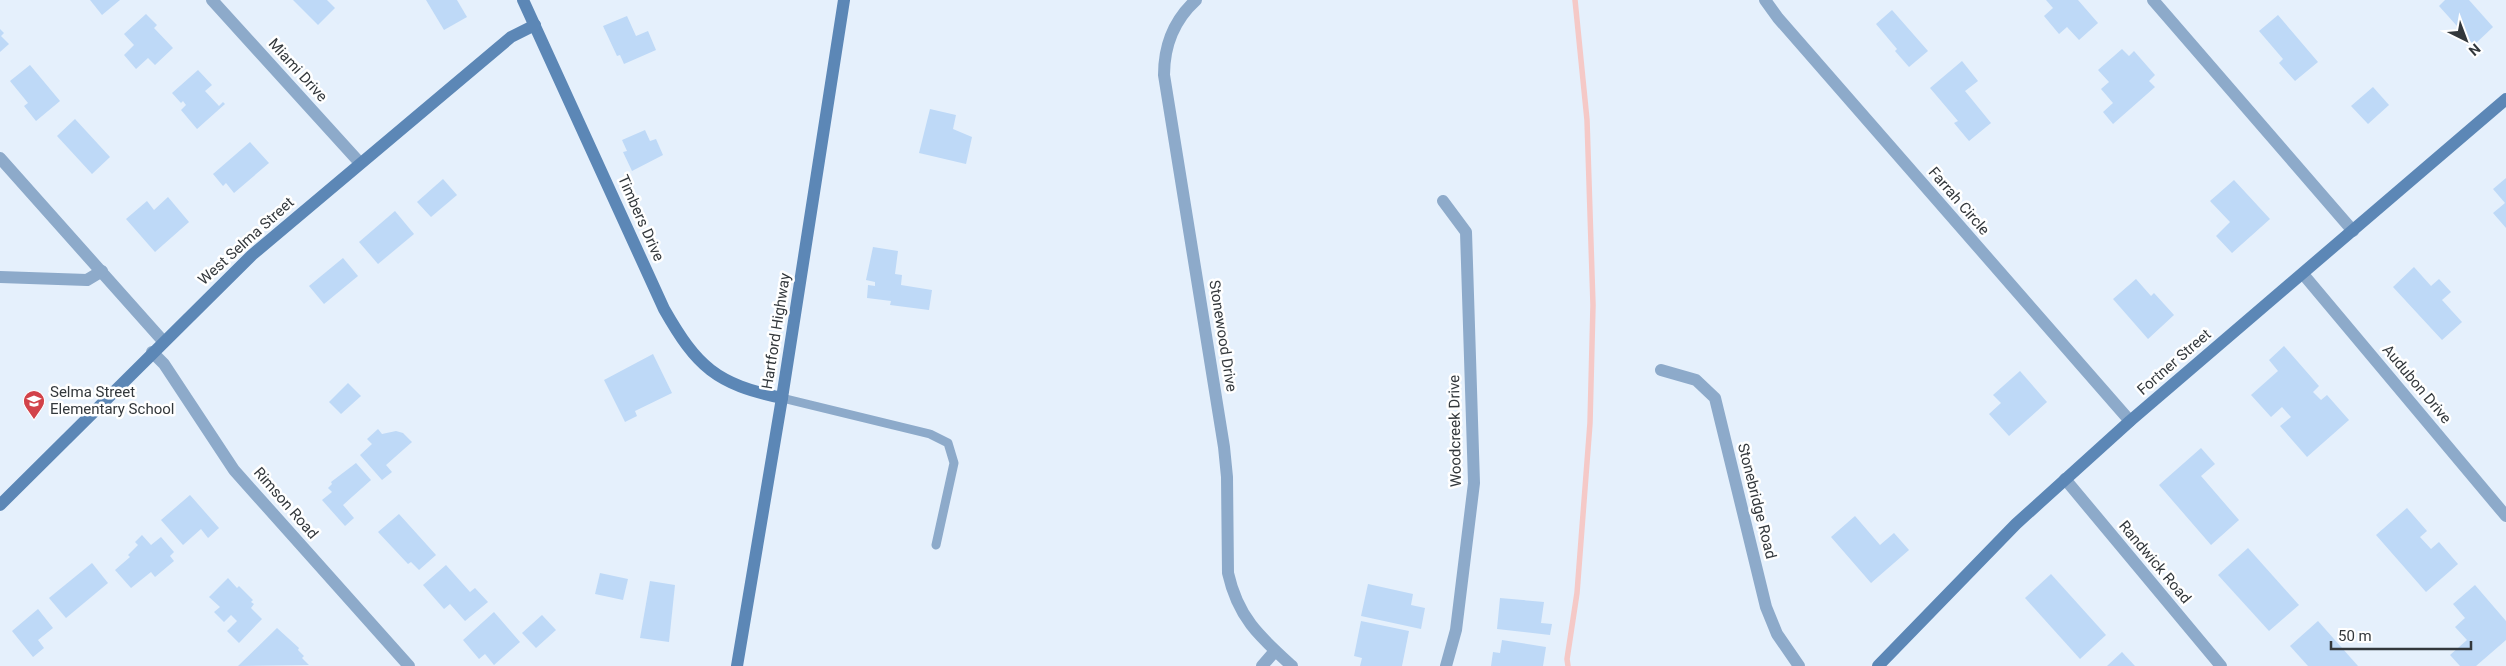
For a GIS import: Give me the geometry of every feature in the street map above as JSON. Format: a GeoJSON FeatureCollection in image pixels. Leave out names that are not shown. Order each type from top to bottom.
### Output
{"type":"FeatureCollection","features":[{"type":"Feature","properties":{"kind":"street","name":"Miami Drive"},"geometry":{"type":"LineString","coordinates":[[212,0],[360,163]]}},
{"type":"Feature","properties":{"kind":"street","name":"Timbers Drive"},"geometry":{"type":"LineString","coordinates":[[523,0],[664,309],[682,340],[696,359],[713,374],[733,384],[782,398]]}},
{"type":"Feature","properties":{"kind":"street","name":"Hartford Highway"},"geometry":{"type":"LineString","coordinates":[[737,666],[782,398],[844,0]]}},
{"type":"Feature","properties":{"kind":"street","name":"Stonewood Drive"},"geometry":{"type":"LineString","coordinates":[[1196,0],[1181,16],[1169,38],[1164,75],[1224,447],[1227,477],[1228,574],[1231,589],[1244,617],[1253,630],[1292,666]]}},
{"type":"Feature","properties":{"kind":"street","name":"Farrah Circle"},"geometry":{"type":"LineString","coordinates":[[1765,0],[1785,26],[2130,422]]}},
{"type":"Feature","properties":{"kind":"street"},"geometry":{"type":"LineString","coordinates":[[2153,0],[2353,231]]}},
{"type":"Feature","properties":{"kind":"street","name":"West Selma Street"},"geometry":{"type":"LineString","coordinates":[[0,505],[252,254],[511,36],[535,25]]}},
{"type":"Feature","properties":{"kind":"street","name":"Fortner Street"},"geometry":{"type":"LineString","coordinates":[[1878,666],[2009,530],[2065,479],[2506,99]]}},
{"type":"Feature","properties":{"kind":"street"},"geometry":{"type":"LineString","coordinates":[[0,158],[163,341]]}},
{"type":"Feature","properties":{"kind":"street","name":"Woodcreek Drive"},"geometry":{"type":"LineString","coordinates":[[1443,201],[1466,232],[1474,483],[1456,630],[1446,666]]}},
{"type":"Feature","properties":{"kind":"street"},"geometry":{"type":"LineString","coordinates":[[0,277],[87,280],[102,271]]}},
{"type":"Feature","properties":{"kind":"street","name":"Audubon Drive"},"geometry":{"type":"LineString","coordinates":[[2303,274],[2506,516]]}},
{"type":"Feature","properties":{"kind":"street","name":"Rimson Road"},"geometry":{"type":"LineString","coordinates":[[152,352],[164,364],[234,470],[409,666]]}},
{"type":"Feature","properties":{"kind":"street","name":"Stonebridge Road"},"geometry":{"type":"LineString","coordinates":[[1661,370],[1696,380],[1715,398],[1766,607],[1777,634],[1799,666]]}},
{"type":"Feature","properties":{"kind":"street","name":"Randwick Road"},"geometry":{"type":"LineString","coordinates":[[2065,479],[2221,666]]}},
{"type":"Feature","properties":{"kind":"street"},"geometry":{"type":"LineString","coordinates":[[1262,666],[1275,651]]}},
{"type":"Feature","properties":{"kind":"lane"},"geometry":{"type":"LineString","coordinates":[[782,398],[930,434],[948,443],[954,463],[936,545]]}},
{"type":"Feature","properties":{"kind":"building"},"geometry":{"type":"Polygon","coordinates":[[[90,0],[120,0],[102,15],[90,0]]]}},
{"type":"Feature","properties":{"kind":"building"},"geometry":{"type":"Polygon","coordinates":[[[293,0],[327,0],[335,8],[318,25],[293,0]]]}},
{"type":"Feature","properties":{"kind":"building"},"geometry":{"type":"Polygon","coordinates":[[[426,0],[457,0],[467,17],[444,30],[426,0]]]}},
{"type":"Feature","properties":{"kind":"building"},"geometry":{"type":"Polygon","coordinates":[[[2046,0],[2078,0],[2098,23],[2079,40],[2067,27],[2059,34],[2044,16],[2053,8],[2046,0]]]}},
{"type":"Feature","properties":{"kind":"building"},"geometry":{"type":"Polygon","coordinates":[[[2445,0],[2469,0],[2493,27],[2474,45],[2439,6],[2445,0]]]}},
{"type":"Feature","properties":{"kind":"building"},"geometry":{"type":"Polygon","coordinates":[[[1892,10],[1928,51],[1909,67],[1876,24],[1892,10]]]}},
{"type":"Feature","properties":{"kind":"building"},"geometry":{"type":"Polygon","coordinates":[[[146,14],[157,25],[154,28],[173,48],[155,65],[148,58],[136,69],[124,55],[134,45],[124,34],[146,14]]]}},
{"type":"Feature","properties":{"kind":"building"},"geometry":{"type":"Polygon","coordinates":[[[2278,15],[2318,62],[2295,81],[2279,63],[2283,59],[2259,31],[2278,15]]]}},
{"type":"Feature","properties":{"kind":"building"},"geometry":{"type":"Polygon","coordinates":[[[627,16],[636,36],[648,31],[656,50],[624,64],[620,55],[617,56],[603,26],[627,16]]]}},
{"type":"Feature","properties":{"kind":"building"},"geometry":{"type":"Polygon","coordinates":[[[0,29],[4,33],[1,36],[9,44],[0,52],[0,29]]]}},
{"type":"Feature","properties":{"kind":"building"},"geometry":{"type":"Polygon","coordinates":[[[2122,49],[2129,56],[2134,51],[2155,75],[2149,81],[2155,87],[2113,124],[2103,112],[2113,103],[2101,89],[2109,82],[2098,70],[2122,49]]]}},
{"type":"Feature","properties":{"kind":"building"},"geometry":{"type":"Polygon","coordinates":[[[1962,61],[1978,81],[1965,91],[1991,123],[1969,141],[1954,123],[1958,121],[1930,88],[1962,61]]]}},
{"type":"Feature","properties":{"kind":"building"},"geometry":{"type":"Polygon","coordinates":[[[30,65],[60,101],[36,121],[24,106],[28,103],[10,81],[30,65]]]}},
{"type":"Feature","properties":{"kind":"building"},"geometry":{"type":"Polygon","coordinates":[[[198,70],[212,85],[205,91],[219,106],[223,102],[225,104],[197,129],[181,110],[186,105],[183,101],[181,103],[172,93],[198,70]]]}},
{"type":"Feature","properties":{"kind":"building"},"geometry":{"type":"Polygon","coordinates":[[[2373,87],[2389,105],[2368,124],[2351,106],[2373,87]]]}},
{"type":"Feature","properties":{"kind":"building"},"geometry":{"type":"Polygon","coordinates":[[[930,109],[956,115],[953,129],[972,137],[966,164],[919,153],[930,109]]]}},
{"type":"Feature","properties":{"kind":"building"},"geometry":{"type":"Polygon","coordinates":[[[75,119],[110,157],[92,174],[57,136],[75,119]]]}},
{"type":"Feature","properties":{"kind":"building"},"geometry":{"type":"Polygon","coordinates":[[[645,130],[650,141],[656,139],[663,155],[632,171],[623,152],[627,151],[622,140],[645,130]]]}},
{"type":"Feature","properties":{"kind":"building"},"geometry":{"type":"Polygon","coordinates":[[[250,142],[269,163],[234,193],[226,183],[223,186],[213,174],[250,142]]]}},
{"type":"Feature","properties":{"kind":"building"},"geometry":{"type":"Polygon","coordinates":[[[2506,178],[2506,228],[2493,213],[2505,203],[2493,189],[2506,178]]]}},
{"type":"Feature","properties":{"kind":"building"},"geometry":{"type":"Polygon","coordinates":[[[443,179],[457,195],[431,217],[417,202],[443,179]]]}},
{"type":"Feature","properties":{"kind":"building"},"geometry":{"type":"Polygon","coordinates":[[[2234,180],[2270,219],[2232,253],[2216,236],[2230,222],[2210,201],[2234,180]]]}},
{"type":"Feature","properties":{"kind":"building"},"geometry":{"type":"Polygon","coordinates":[[[168,197],[189,222],[155,252],[126,219],[147,201],[154,210],[168,197]]]}},
{"type":"Feature","properties":{"kind":"building"},"geometry":{"type":"Polygon","coordinates":[[[395,211],[414,234],[378,264],[359,242],[395,211]]]}},
{"type":"Feature","properties":{"kind":"building"},"geometry":{"type":"Polygon","coordinates":[[[873,247],[898,251],[895,274],[902,275],[901,285],[932,290],[929,310],[890,305],[891,301],[867,298],[868,285],[875,286],[875,282],[866,280],[873,247]]]}},
{"type":"Feature","properties":{"kind":"building"},"geometry":{"type":"Polygon","coordinates":[[[343,258],[358,276],[324,304],[309,286],[343,258]]]}},
{"type":"Feature","properties":{"kind":"building"},"geometry":{"type":"Polygon","coordinates":[[[2414,267],[2431,286],[2439,279],[2451,292],[2442,300],[2462,322],[2442,340],[2393,287],[2414,267]]]}},
{"type":"Feature","properties":{"kind":"building"},"geometry":{"type":"Polygon","coordinates":[[[2136,279],[2151,296],[2154,293],[2174,315],[2148,339],[2113,299],[2136,279]]]}},
{"type":"Feature","properties":{"kind":"building"},"geometry":{"type":"Polygon","coordinates":[[[2284,346],[2319,386],[2313,392],[2321,400],[2327,395],[2349,420],[2307,457],[2280,426],[2291,417],[2282,407],[2271,417],[2251,395],[2278,371],[2269,360],[2284,346]]]}},
{"type":"Feature","properties":{"kind":"building"},"geometry":{"type":"Polygon","coordinates":[[[653,354],[672,393],[635,411],[637,416],[625,422],[604,380],[653,354]]]}},
{"type":"Feature","properties":{"kind":"building"},"geometry":{"type":"Polygon","coordinates":[[[2020,371],[2047,402],[2009,436],[1989,414],[2001,403],[1993,395],[2020,371]]]}},
{"type":"Feature","properties":{"kind":"building"},"geometry":{"type":"Polygon","coordinates":[[[348,383],[361,396],[341,414],[329,402],[348,383]]]}},
{"type":"Feature","properties":{"kind":"building"},"geometry":{"type":"Polygon","coordinates":[[[378,429],[382,434],[396,431],[403,433],[412,442],[386,465],[392,472],[382,480],[360,455],[372,444],[367,439],[378,429]]]}},
{"type":"Feature","properties":{"kind":"building"},"geometry":{"type":"Polygon","coordinates":[[[2201,448],[2215,464],[2201,476],[2239,520],[2211,545],[2159,485],[2201,448]]]}},
{"type":"Feature","properties":{"kind":"building"},"geometry":{"type":"Polygon","coordinates":[[[356,463],[371,480],[343,505],[354,518],[345,526],[322,500],[332,492],[328,488],[332,484],[331,482],[356,463]]]}},
{"type":"Feature","properties":{"kind":"building"},"geometry":{"type":"Polygon","coordinates":[[[190,495],[219,528],[208,538],[201,529],[183,545],[161,520],[190,495]]]}},
{"type":"Feature","properties":{"kind":"building"},"geometry":{"type":"Polygon","coordinates":[[[2407,508],[2427,531],[2420,537],[2431,549],[2439,542],[2458,564],[2426,592],[2376,535],[2407,508]]]}},
{"type":"Feature","properties":{"kind":"building"},"geometry":{"type":"Polygon","coordinates":[[[399,514],[436,555],[419,570],[411,562],[408,564],[378,532],[399,514]]]}},
{"type":"Feature","properties":{"kind":"building"},"geometry":{"type":"Polygon","coordinates":[[[1855,516],[1880,545],[1894,533],[1909,550],[1871,583],[1831,537],[1855,516]]]}},
{"type":"Feature","properties":{"kind":"building"},"geometry":{"type":"Polygon","coordinates":[[[142,535],[151,545],[161,537],[174,552],[170,556],[174,561],[155,577],[151,572],[131,588],[115,570],[130,557],[128,555],[138,545],[135,542],[142,535]]]}},
{"type":"Feature","properties":{"kind":"building"},"geometry":{"type":"Polygon","coordinates":[[[2248,548],[2299,605],[2269,631],[2218,575],[2248,548]]]}},
{"type":"Feature","properties":{"kind":"building"},"geometry":{"type":"Polygon","coordinates":[[[92,563],[108,583],[66,618],[49,598],[92,563]]]}},
{"type":"Feature","properties":{"kind":"building"},"geometry":{"type":"Polygon","coordinates":[[[446,565],[470,592],[475,588],[488,602],[465,621],[450,604],[444,609],[423,585],[446,565]]]}},
{"type":"Feature","properties":{"kind":"building"},"geometry":{"type":"Polygon","coordinates":[[[600,573],[628,579],[623,600],[595,594],[600,573]]]}},
{"type":"Feature","properties":{"kind":"building"},"geometry":{"type":"Polygon","coordinates":[[[2051,574],[2106,635],[2080,659],[2025,598],[2051,574]]]}},
{"type":"Feature","properties":{"kind":"building"},"geometry":{"type":"Polygon","coordinates":[[[228,578],[237,588],[239,586],[253,600],[251,602],[254,604],[251,608],[262,619],[239,643],[227,631],[237,621],[231,615],[224,622],[214,612],[220,607],[209,597],[228,578]]]}},
{"type":"Feature","properties":{"kind":"building"},"geometry":{"type":"Polygon","coordinates":[[[650,581],[675,585],[669,642],[640,638],[650,581]]]}},
{"type":"Feature","properties":{"kind":"building"},"geometry":{"type":"Polygon","coordinates":[[[1368,584],[1413,594],[1411,605],[1425,608],[1421,629],[1361,616],[1368,584]]]}},
{"type":"Feature","properties":{"kind":"building"},"geometry":{"type":"Polygon","coordinates":[[[2475,585],[2506,621],[2506,640],[2476,666],[2460,666],[2450,655],[2467,640],[2455,627],[2465,618],[2453,604],[2475,585]]]}},
{"type":"Feature","properties":{"kind":"building"},"geometry":{"type":"Polygon","coordinates":[[[1500,598],[1544,602],[1541,623],[1552,624],[1550,635],[1497,629],[1500,598]]]}},
{"type":"Feature","properties":{"kind":"building"},"geometry":{"type":"Polygon","coordinates":[[[38,609],[53,628],[38,640],[44,648],[33,657],[12,631],[38,609]]]}},
{"type":"Feature","properties":{"kind":"building"},"geometry":{"type":"Polygon","coordinates":[[[494,612],[520,642],[494,665],[485,654],[479,659],[463,640],[494,612]]]}},
{"type":"Feature","properties":{"kind":"building"},"geometry":{"type":"Polygon","coordinates":[[[542,615],[556,630],[536,648],[522,633],[542,615]]]}},
{"type":"Feature","properties":{"kind":"building"},"geometry":{"type":"Polygon","coordinates":[[[1361,621],[1409,631],[1402,666],[1360,666],[1362,658],[1354,656],[1361,621]]]}},
{"type":"Feature","properties":{"kind":"building"},"geometry":{"type":"Polygon","coordinates":[[[2318,621],[2358,666],[2308,666],[2290,646],[2318,621]]]}},
{"type":"Feature","properties":{"kind":"building"},"geometry":{"type":"Polygon","coordinates":[[[277,628],[299,648],[298,650],[304,656],[302,658],[309,665],[238,666],[277,628]]]}},
{"type":"Feature","properties":{"kind":"building"},"geometry":{"type":"Polygon","coordinates":[[[1502,640],[1546,647],[1543,666],[1491,666],[1493,652],[1500,653],[1502,640]]]}},
{"type":"Feature","properties":{"kind":"building"},"geometry":{"type":"Polygon","coordinates":[[[2122,652],[2135,666],[2107,666],[2122,652]]]}},
{"type":"Feature","properties":{"kind":"waterway"},"geometry":{"type":"LineString","coordinates":[[1568,666],[1567,659],[1577,593],[1590,423],[1593,305],[1587,120],[1575,0]]}},
{"type":"Feature","properties":{"kind":"place","name":"Selma Street Elementary School"},"geometry":{"type":"Point","coordinates":[34,420]}}]}
